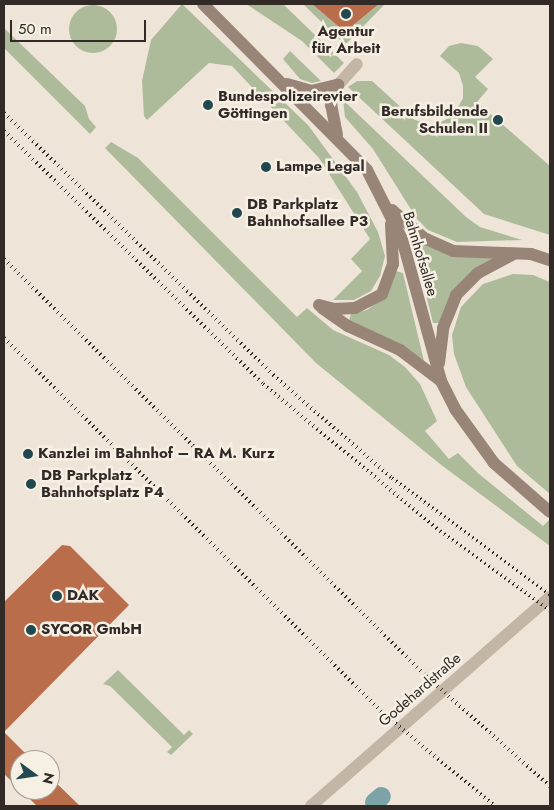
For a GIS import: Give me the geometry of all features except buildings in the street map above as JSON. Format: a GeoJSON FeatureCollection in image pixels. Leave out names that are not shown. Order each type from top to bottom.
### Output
{"type":"FeatureCollection","features":[{"type":"Feature","properties":{"kind":"main road","name":"Bahnhofsallee"},"geometry":{"type":"LineString","coordinates":[[203,4],[338,137],[367,170],[388,207],[406,251],[441,381],[482,448],[532,498],[550,512]]}},
{"type":"Feature","properties":{"kind":"main road"},"geometry":{"type":"LineString","coordinates":[[282,81],[311,91],[338,85]]}},
{"type":"Feature","properties":{"kind":"main road"},"geometry":{"type":"LineString","coordinates":[[338,85],[331,105],[338,137]]}},
{"type":"Feature","properties":{"kind":"main road"},"geometry":{"type":"LineString","coordinates":[[388,207],[424,238],[446,249],[471,254],[531,254],[550,260]]}},
{"type":"Feature","properties":{"kind":"main road"},"geometry":{"type":"LineString","coordinates":[[388,207],[394,258],[385,290],[360,307],[334,309],[319,305],[348,326],[400,350],[441,381]]}},
{"type":"Feature","properties":{"kind":"main road"},"geometry":{"type":"LineString","coordinates":[[441,381],[440,340],[452,301],[473,277],[514,254]]}},
{"type":"Feature","properties":{"kind":"street"},"geometry":{"type":"LineString","coordinates":[[338,85],[357,64]]}},
{"type":"Feature","properties":{"kind":"street","name":"Godehardstraße"},"geometry":{"type":"LineString","coordinates":[[311,806],[550,597]]}},
{"type":"Feature","properties":{"kind":"green space"},"geometry":{"type":"Polygon","coordinates":[[[182,4],[308,125],[357,192],[378,232],[385,256],[380,276],[371,291],[354,300],[333,300],[362,271],[351,259],[370,239],[319,158],[232,66],[209,63],[147,120],[144,116],[142,81],[151,40],[182,4]]]}},
{"type":"Feature","properties":{"kind":"green space"},"geometry":{"type":"Polygon","coordinates":[[[246,4],[283,4],[344,63],[334,73],[302,41],[246,4]]]}},
{"type":"Feature","properties":{"kind":"green space"},"geometry":{"type":"Polygon","coordinates":[[[303,4],[312,4],[345,32],[379,4],[385,4],[345,45],[303,4]]]}},
{"type":"Feature","properties":{"kind":"green space"},"geometry":{"type":"Polygon","coordinates":[[[88,5],[98,5],[107,9],[113,15],[116,20],[116,38],[107,49],[98,53],[88,53],[79,49],[73,43],[69,34],[69,24],[73,15],[79,9],[88,5]]]}},
{"type":"Feature","properties":{"kind":"green space"},"geometry":{"type":"Polygon","coordinates":[[[4,28],[85,106],[89,119],[96,127],[90,134],[4,48],[4,28]]]}},
{"type":"Feature","properties":{"kind":"green space"},"geometry":{"type":"Polygon","coordinates":[[[461,43],[478,46],[493,59],[475,77],[488,89],[477,102],[550,166],[550,235],[484,214],[348,87],[357,81],[372,81],[415,120],[433,125],[455,113],[463,98],[463,86],[459,73],[440,56],[449,46],[461,43]]]}},
{"type":"Feature","properties":{"kind":"green space"},"geometry":{"type":"Polygon","coordinates":[[[290,51],[321,81],[312,83],[300,79],[283,59],[290,51]]]}},
{"type":"Feature","properties":{"kind":"green space"},"geometry":{"type":"Polygon","coordinates":[[[343,100],[466,217],[480,227],[522,240],[457,242],[428,230],[417,219],[373,149],[345,117],[343,100]]]}},
{"type":"Feature","properties":{"kind":"green space"},"geometry":{"type":"Polygon","coordinates":[[[111,142],[138,158],[297,317],[307,308],[333,330],[389,355],[405,367],[420,384],[437,421],[425,431],[449,459],[458,453],[479,474],[543,526],[550,519],[550,546],[440,464],[316,363],[105,148],[111,142]]]}},
{"type":"Feature","properties":{"kind":"green space"},"geometry":{"type":"Polygon","coordinates":[[[421,242],[494,255],[496,262],[483,267],[441,323],[433,323],[415,250],[421,242]]]}},
{"type":"Feature","properties":{"kind":"green space"},"geometry":{"type":"Polygon","coordinates":[[[396,271],[403,273],[424,361],[348,324],[351,314],[367,310],[384,298],[396,271]]]}},
{"type":"Feature","properties":{"kind":"green space"},"geometry":{"type":"Polygon","coordinates":[[[513,274],[533,275],[550,282],[550,494],[517,466],[466,387],[454,354],[452,335],[461,307],[483,284],[513,274]]]}},
{"type":"Feature","properties":{"kind":"green space"},"geometry":{"type":"Polygon","coordinates":[[[118,670],[184,735],[189,730],[193,734],[171,755],[167,752],[172,747],[110,686],[103,684],[118,670]]]}},
{"type":"Feature","properties":{"kind":"waterway"},"geometry":{"type":"LineString","coordinates":[[374,802],[381,796]]}},
{"type":"Feature","properties":{"kind":"railway"},"geometry":{"type":"LineString","coordinates":[[4,113],[273,375],[392,478],[550,595]]}},
{"type":"Feature","properties":{"kind":"railway"},"geometry":{"type":"LineString","coordinates":[[4,131],[263,384],[440,531],[550,610]]}},
{"type":"Feature","properties":{"kind":"railway"},"geometry":{"type":"LineString","coordinates":[[4,259],[426,676],[550,786]]}},
{"type":"Feature","properties":{"kind":"railway"},"geometry":{"type":"LineString","coordinates":[[4,338],[384,714],[495,806]]}},
{"type":"Feature","properties":{"kind":"place","name":"Agentur für Arbeit"},"geometry":{"type":"Point","coordinates":[346,14]}},
{"type":"Feature","properties":{"kind":"place","name":"Bundespolizeirevier Göttingen"},"geometry":{"type":"Point","coordinates":[208,105]}},
{"type":"Feature","properties":{"kind":"place","name":"Berufsbildende Schulen II"},"geometry":{"type":"Point","coordinates":[498,120]}},
{"type":"Feature","properties":{"kind":"place","name":"Lampe Legal"},"geometry":{"type":"Point","coordinates":[266,167]}},
{"type":"Feature","properties":{"kind":"place","name":"DB Parkplatz Bahnhofsallee P3"},"geometry":{"type":"Point","coordinates":[237,213]}},
{"type":"Feature","properties":{"kind":"place","name":"Kanzlei im Bahnhof – RA M. Kurz"},"geometry":{"type":"Point","coordinates":[28,454]}},
{"type":"Feature","properties":{"kind":"place","name":"DB Parkplatz Bahnhofsplatz P4"},"geometry":{"type":"Point","coordinates":[31,484]}},
{"type":"Feature","properties":{"kind":"place","name":"DAK"},"geometry":{"type":"Point","coordinates":[57,596]}},
{"type":"Feature","properties":{"kind":"place","name":"SYCOR GmbH"},"geometry":{"type":"Point","coordinates":[31,630]}}]}
